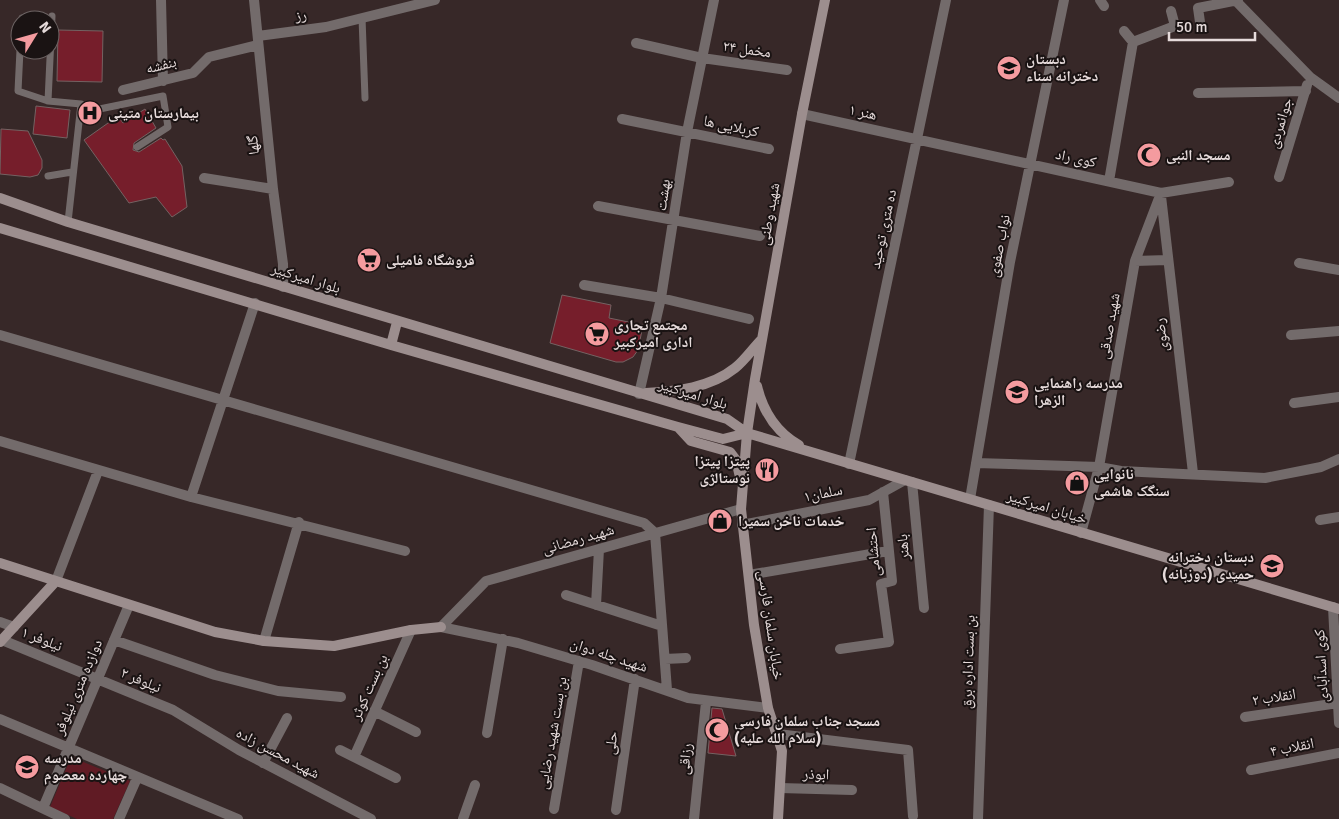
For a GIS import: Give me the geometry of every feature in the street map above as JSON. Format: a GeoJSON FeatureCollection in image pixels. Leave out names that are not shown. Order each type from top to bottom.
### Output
{"type":"FeatureCollection","features":[{"type":"Feature","properties":{"kind":"main road","name":"شهید وطنی"},"geometry":{"type":"LineString","coordinates":[[746,433],[802,114],[825,0]]}},
{"type":"Feature","properties":{"kind":"main road","name":"بلوار امیرکبیر"},"geometry":{"type":"LineString","coordinates":[[0,198],[68,222],[397,322],[727,419],[746,433]]}},
{"type":"Feature","properties":{"kind":"main road"},"geometry":{"type":"LineString","coordinates":[[0,228],[255,303],[391,346],[678,427],[723,439],[746,433]]}},
{"type":"Feature","properties":{"kind":"main road"},"geometry":{"type":"LineString","coordinates":[[391,346],[397,322]]}},
{"type":"Feature","properties":{"kind":"main road"},"geometry":{"type":"LineString","coordinates":[[639,394],[683,391],[712,380],[735,368],[762,339]]}},
{"type":"Feature","properties":{"kind":"main road"},"geometry":{"type":"LineString","coordinates":[[756,379],[761,405],[772,422],[793,442],[810,452]]}},
{"type":"Feature","properties":{"kind":"main road"},"geometry":{"type":"LineString","coordinates":[[678,427],[691,441],[730,452],[736,460],[742,485]]}},
{"type":"Feature","properties":{"kind":"main road","name":"خیابان امیرکبیر"},"geometry":{"type":"LineString","coordinates":[[746,433],[1336,608]]}},
{"type":"Feature","properties":{"kind":"main road","name":"خیابان سلمان فارسی"},"geometry":{"type":"LineString","coordinates":[[746,433],[742,485],[742,525],[768,708],[782,751],[778,819]]}},
{"type":"Feature","properties":{"kind":"main road"},"geometry":{"type":"LineString","coordinates":[[0,563],[215,632],[264,641],[334,646],[411,630],[441,627]]}},
{"type":"Feature","properties":{"kind":"main road"},"geometry":{"type":"LineString","coordinates":[[1,641],[56,581]]}},
{"type":"Feature","properties":{"kind":"street"},"geometry":{"type":"LineString","coordinates":[[161,0],[164,81]]}},
{"type":"Feature","properties":{"kind":"street","name":"گلها"},"geometry":{"type":"LineString","coordinates":[[254,0],[273,189],[283,264],[283,287]]}},
{"type":"Feature","properties":{"kind":"street","name":"رز"},"geometry":{"type":"LineString","coordinates":[[258,41],[326,27],[435,0]]}},
{"type":"Feature","properties":{"kind":"street","name":"بهشت"},"geometry":{"type":"LineString","coordinates":[[639,394],[661,298],[687,132],[714,0]]}},
{"type":"Feature","properties":{"kind":"street","name":"ده متری توحید"},"geometry":{"type":"LineString","coordinates":[[849,464],[946,0]]}},
{"type":"Feature","properties":{"kind":"street","name":"نواب صفوی"},"geometry":{"type":"LineString","coordinates":[[970,500],[1010,262],[1064,0]]}},
{"type":"Feature","properties":{"kind":"street"},"geometry":{"type":"LineString","coordinates":[[1200,22],[1198,8],[1237,0],[1310,77],[1339,98]]}},
{"type":"Feature","properties":{"kind":"street"},"geometry":{"type":"LineString","coordinates":[[1133,42],[1175,26],[1172,11]]}},
{"type":"Feature","properties":{"kind":"street"},"geometry":{"type":"LineString","coordinates":[[1109,181],[1133,42],[1124,31]]}},
{"type":"Feature","properties":{"kind":"street","name":"بنفشه"},"geometry":{"type":"LineString","coordinates":[[123,90],[193,73],[208,57],[258,41]]}},
{"type":"Feature","properties":{"kind":"street","name":"مخمل ۲۴"},"geometry":{"type":"LineString","coordinates":[[636,43],[702,58],[787,70]]}},
{"type":"Feature","properties":{"kind":"street","name":"جوانمردی"},"geometry":{"type":"LineString","coordinates":[[1279,177],[1310,77]]}},
{"type":"Feature","properties":{"kind":"street"},"geometry":{"type":"LineString","coordinates":[[1198,92],[1306,91]]}},
{"type":"Feature","properties":{"kind":"street","name":"هنر ۱"},"geometry":{"type":"LineString","coordinates":[[802,114],[917,139]]}},
{"type":"Feature","properties":{"kind":"street","name":"کربلایی ها"},"geometry":{"type":"LineString","coordinates":[[622,119],[769,149]]}},
{"type":"Feature","properties":{"kind":"street","name":"کوی راد"},"geometry":{"type":"LineString","coordinates":[[917,139],[1161,192],[1229,182]]}},
{"type":"Feature","properties":{"kind":"street"},"geometry":{"type":"LineString","coordinates":[[204,178],[273,189]]}},
{"type":"Feature","properties":{"kind":"street","name":"رضوی"},"geometry":{"type":"LineString","coordinates":[[1161,192],[1167,260],[1193,473]]}},
{"type":"Feature","properties":{"kind":"street","name":"شهید صدقی"},"geometry":{"type":"LineString","coordinates":[[1081,532],[1099,467],[1135,261],[1161,192]]}},
{"type":"Feature","properties":{"kind":"street"},"geometry":{"type":"LineString","coordinates":[[598,206],[760,236]]}},
{"type":"Feature","properties":{"kind":"street"},"geometry":{"type":"LineString","coordinates":[[1135,261],[1167,260]]}},
{"type":"Feature","properties":{"kind":"street"},"geometry":{"type":"LineString","coordinates":[[1299,264],[1339,270]]}},
{"type":"Feature","properties":{"kind":"street"},"geometry":{"type":"LineString","coordinates":[[584,285],[661,298],[749,319]]}},
{"type":"Feature","properties":{"kind":"street"},"geometry":{"type":"LineString","coordinates":[[191,497],[255,303]]}},
{"type":"Feature","properties":{"kind":"street"},"geometry":{"type":"LineString","coordinates":[[1290,335],[1339,330]]}},
{"type":"Feature","properties":{"kind":"street"},"geometry":{"type":"LineString","coordinates":[[0,335],[644,523],[655,533],[667,690]]}},
{"type":"Feature","properties":{"kind":"street"},"geometry":{"type":"LineString","coordinates":[[1294,403],[1339,397]]}},
{"type":"Feature","properties":{"kind":"street"},"geometry":{"type":"LineString","coordinates":[[0,441],[191,497],[299,522],[406,551]]}},
{"type":"Feature","properties":{"kind":"street"},"geometry":{"type":"LineString","coordinates":[[976,463],[1099,467],[1121,471],[1265,478],[1321,467],[1339,459]]}},
{"type":"Feature","properties":{"kind":"street"},"geometry":{"type":"LineString","coordinates":[[56,581],[98,471]]}},
{"type":"Feature","properties":{"kind":"street","name":"سلمان۱"},"geometry":{"type":"LineString","coordinates":[[742,525],[868,500],[908,481]]}},
{"type":"Feature","properties":{"kind":"street","name":"باهنر"},"geometry":{"type":"LineString","coordinates":[[908,481],[924,608]]}},
{"type":"Feature","properties":{"kind":"street","name":"احتشامی"},"geometry":{"type":"LineString","coordinates":[[840,649],[889,642],[881,584],[892,581],[883,492]]}},
{"type":"Feature","properties":{"kind":"street","name":"بن بست اداره برق"},"geometry":{"type":"LineString","coordinates":[[978,819],[988,505]]}},
{"type":"Feature","properties":{"kind":"street","name":"شهید رمضانی"},"geometry":{"type":"LineString","coordinates":[[441,627],[486,581],[741,509]]}},
{"type":"Feature","properties":{"kind":"street"},"geometry":{"type":"LineString","coordinates":[[1320,520],[1339,517]]}},
{"type":"Feature","properties":{"kind":"street"},"geometry":{"type":"LineString","coordinates":[[264,641],[299,522]]}},
{"type":"Feature","properties":{"kind":"street"},"geometry":{"type":"LineString","coordinates":[[596,605],[598,549]]}},
{"type":"Feature","properties":{"kind":"street"},"geometry":{"type":"LineString","coordinates":[[749,576],[888,551]]}},
{"type":"Feature","properties":{"kind":"street"},"geometry":{"type":"LineString","coordinates":[[566,595],[662,626]]}},
{"type":"Feature","properties":{"kind":"street","name":"دوازده متری نیلوفر"},"geometry":{"type":"LineString","coordinates":[[43,808],[129,605]]}},
{"type":"Feature","properties":{"kind":"street","name":"کوی اسدآبادی"},"geometry":{"type":"LineString","coordinates":[[1336,608],[1339,723]]}},
{"type":"Feature","properties":{"kind":"street"},"geometry":{"type":"LineString","coordinates":[[0,622],[14,627]]}},
{"type":"Feature","properties":{"kind":"street","name":"شهید چله دوان"},"geometry":{"type":"LineString","coordinates":[[441,627],[503,639],[579,661],[706,702],[768,708]]}},
{"type":"Feature","properties":{"kind":"street","name":"بن بست کوثر"},"geometry":{"type":"LineString","coordinates":[[354,757],[411,630]]}},
{"type":"Feature","properties":{"kind":"street"},"geometry":{"type":"LineString","coordinates":[[487,733],[503,639]]}},
{"type":"Feature","properties":{"kind":"street"},"geometry":{"type":"LineString","coordinates":[[114,640],[215,675],[278,691],[341,697]]}},
{"type":"Feature","properties":{"kind":"street","name":"نیلوفر ۱"},"geometry":{"type":"LineString","coordinates":[[1,641],[98,678]]}},
{"type":"Feature","properties":{"kind":"street"},"geometry":{"type":"LineString","coordinates":[[664,660],[686,658]]}},
{"type":"Feature","properties":{"kind":"street","name":"بن بست شهید رضایی"},"geometry":{"type":"LineString","coordinates":[[554,809],[579,661]]}},
{"type":"Feature","properties":{"kind":"street","name":"نیلوفر ۲"},"geometry":{"type":"LineString","coordinates":[[98,678],[173,710]]}},
{"type":"Feature","properties":{"kind":"street","name":"حلی"},"geometry":{"type":"LineString","coordinates":[[616,810],[635,679]]}},
{"type":"Feature","properties":{"kind":"street","name":"رزاقی"},"geometry":{"type":"LineString","coordinates":[[694,819],[706,702]]}},
{"type":"Feature","properties":{"kind":"street","name":"انقلاب ۲"},"geometry":{"type":"LineString","coordinates":[[1245,717],[1338,703]]}},
{"type":"Feature","properties":{"kind":"street","name":"شهید محسن زاده"},"geometry":{"type":"LineString","coordinates":[[173,710],[263,763],[371,819]]}},
{"type":"Feature","properties":{"kind":"street"},"geometry":{"type":"LineString","coordinates":[[374,711],[416,732]]}},
{"type":"Feature","properties":{"kind":"street"},"geometry":{"type":"LineString","coordinates":[[263,763],[287,718]]}},
{"type":"Feature","properties":{"kind":"street"},"geometry":{"type":"LineString","coordinates":[[0,719],[238,819]]}},
{"type":"Feature","properties":{"kind":"street"},"geometry":{"type":"LineString","coordinates":[[778,734],[908,750],[914,816]]}},
{"type":"Feature","properties":{"kind":"street"},"geometry":{"type":"LineString","coordinates":[[340,750],[396,778]]}},
{"type":"Feature","properties":{"kind":"street","name":"انقلاب ۴"},"geometry":{"type":"LineString","coordinates":[[1251,770],[1339,753]]}},
{"type":"Feature","properties":{"kind":"street"},"geometry":{"type":"LineString","coordinates":[[119,819],[137,778]]}},
{"type":"Feature","properties":{"kind":"street"},"geometry":{"type":"LineString","coordinates":[[463,819],[475,785]]}},
{"type":"Feature","properties":{"kind":"street"},"geometry":{"type":"LineString","coordinates":[[0,788],[65,819]]}},
{"type":"Feature","properties":{"kind":"street","name":"ابوذر"},"geometry":{"type":"LineString","coordinates":[[780,788],[852,790]]}},
{"type":"Feature","properties":{"kind":"lane"},"geometry":{"type":"LineString","coordinates":[[362,18],[364,98]]}},
{"type":"Feature","properties":{"kind":"lane"},"geometry":{"type":"LineString","coordinates":[[20,60],[18,92],[48,101],[81,104],[68,222]]}},
{"type":"Feature","properties":{"kind":"lane"},"geometry":{"type":"LineString","coordinates":[[48,101],[50,60]]}},
{"type":"Feature","properties":{"kind":"lane"},"geometry":{"type":"LineString","coordinates":[[80,113],[164,96],[168,126],[137,147]]}},
{"type":"Feature","properties":{"kind":"lane"},"geometry":{"type":"LineString","coordinates":[[48,176],[72,172]]}},
{"type":"Feature","properties":{"kind":"shaded area"},"geometry":{"type":"Polygon","coordinates":[[[71,757],[130,781],[113,819],[77,819],[50,807],[71,757]]]}},
{"type":"Feature","properties":{"kind":"building"},"geometry":{"type":"Polygon","coordinates":[[[60,30],[103,31],[102,82],[57,81],[57,60],[60,60],[60,30]]]}},
{"type":"Feature","properties":{"kind":"building"},"geometry":{"type":"Polygon","coordinates":[[[36,106],[70,110],[67,138],[33,134],[36,106]]]}},
{"type":"Feature","properties":{"kind":"building"},"geometry":{"type":"Polygon","coordinates":[[[145,109],[156,128],[134,143],[133,150],[139,152],[161,138],[165,139],[182,166],[187,207],[172,217],[156,197],[129,203],[84,140],[118,116],[123,123],[145,109]]]}},
{"type":"Feature","properties":{"kind":"building"},"geometry":{"type":"Polygon","coordinates":[[[1,129],[28,131],[42,160],[42,168],[38,175],[30,177],[0,174],[1,129]]]}},
{"type":"Feature","properties":{"kind":"building","name":"مجتمع تجاری اداری امیرکبیر"},"geometry":{"type":"Polygon","coordinates":[[[562,295],[611,305],[609,318],[643,325],[638,350],[633,357],[623,362],[616,362],[550,343],[562,295]]]}},
{"type":"Feature","properties":{"kind":"building","name":"مسجد جناب سلمان فارسی (سلام الله علیه)"},"geometry":{"type":"Polygon","coordinates":[[[712,708],[722,709],[736,756],[708,753],[712,708]]]}},
{"type":"Feature","properties":{"kind":"place","name":"دبستان دخترانه سناء"},"geometry":{"type":"Point","coordinates":[1009,68]}},
{"type":"Feature","properties":{"kind":"place","name":"بیمارستان متینی"},"geometry":{"type":"Point","coordinates":[90,113]}},
{"type":"Feature","properties":{"kind":"place","name":"مسجد النبی"},"geometry":{"type":"Point","coordinates":[1149,155]}},
{"type":"Feature","properties":{"kind":"place","name":"فروشگاه فامیلی"},"geometry":{"type":"Point","coordinates":[369,260]}},
{"type":"Feature","properties":{"kind":"place","name":"مجتمع تجاری اداری امیرکبیر"},"geometry":{"type":"Point","coordinates":[597,334]}},
{"type":"Feature","properties":{"kind":"place","name":"مدرسه راهنمایی الزهرا"},"geometry":{"type":"Point","coordinates":[1017,392]}},
{"type":"Feature","properties":{"kind":"place","name":"پیتزا پیتزا نوستالژی"},"geometry":{"type":"Point","coordinates":[767,470]}},
{"type":"Feature","properties":{"kind":"place","name":"نانوایی سنگک هاشمی"},"geometry":{"type":"Point","coordinates":[1077,483]}},
{"type":"Feature","properties":{"kind":"place","name":"خدمات ناخن سمیرا"},"geometry":{"type":"Point","coordinates":[720,521]}},
{"type":"Feature","properties":{"kind":"place","name":"دبستان دخترانه حمیدی (دوزبانه)"},"geometry":{"type":"Point","coordinates":[1272,566]}},
{"type":"Feature","properties":{"kind":"place","name":"مسجد جناب سلمان فارسی (سلام الله علیه)"},"geometry":{"type":"Point","coordinates":[717,730]}},
{"type":"Feature","properties":{"kind":"place","name":"مدرسه چهارده معصوم"},"geometry":{"type":"Point","coordinates":[27,767]}}]}
